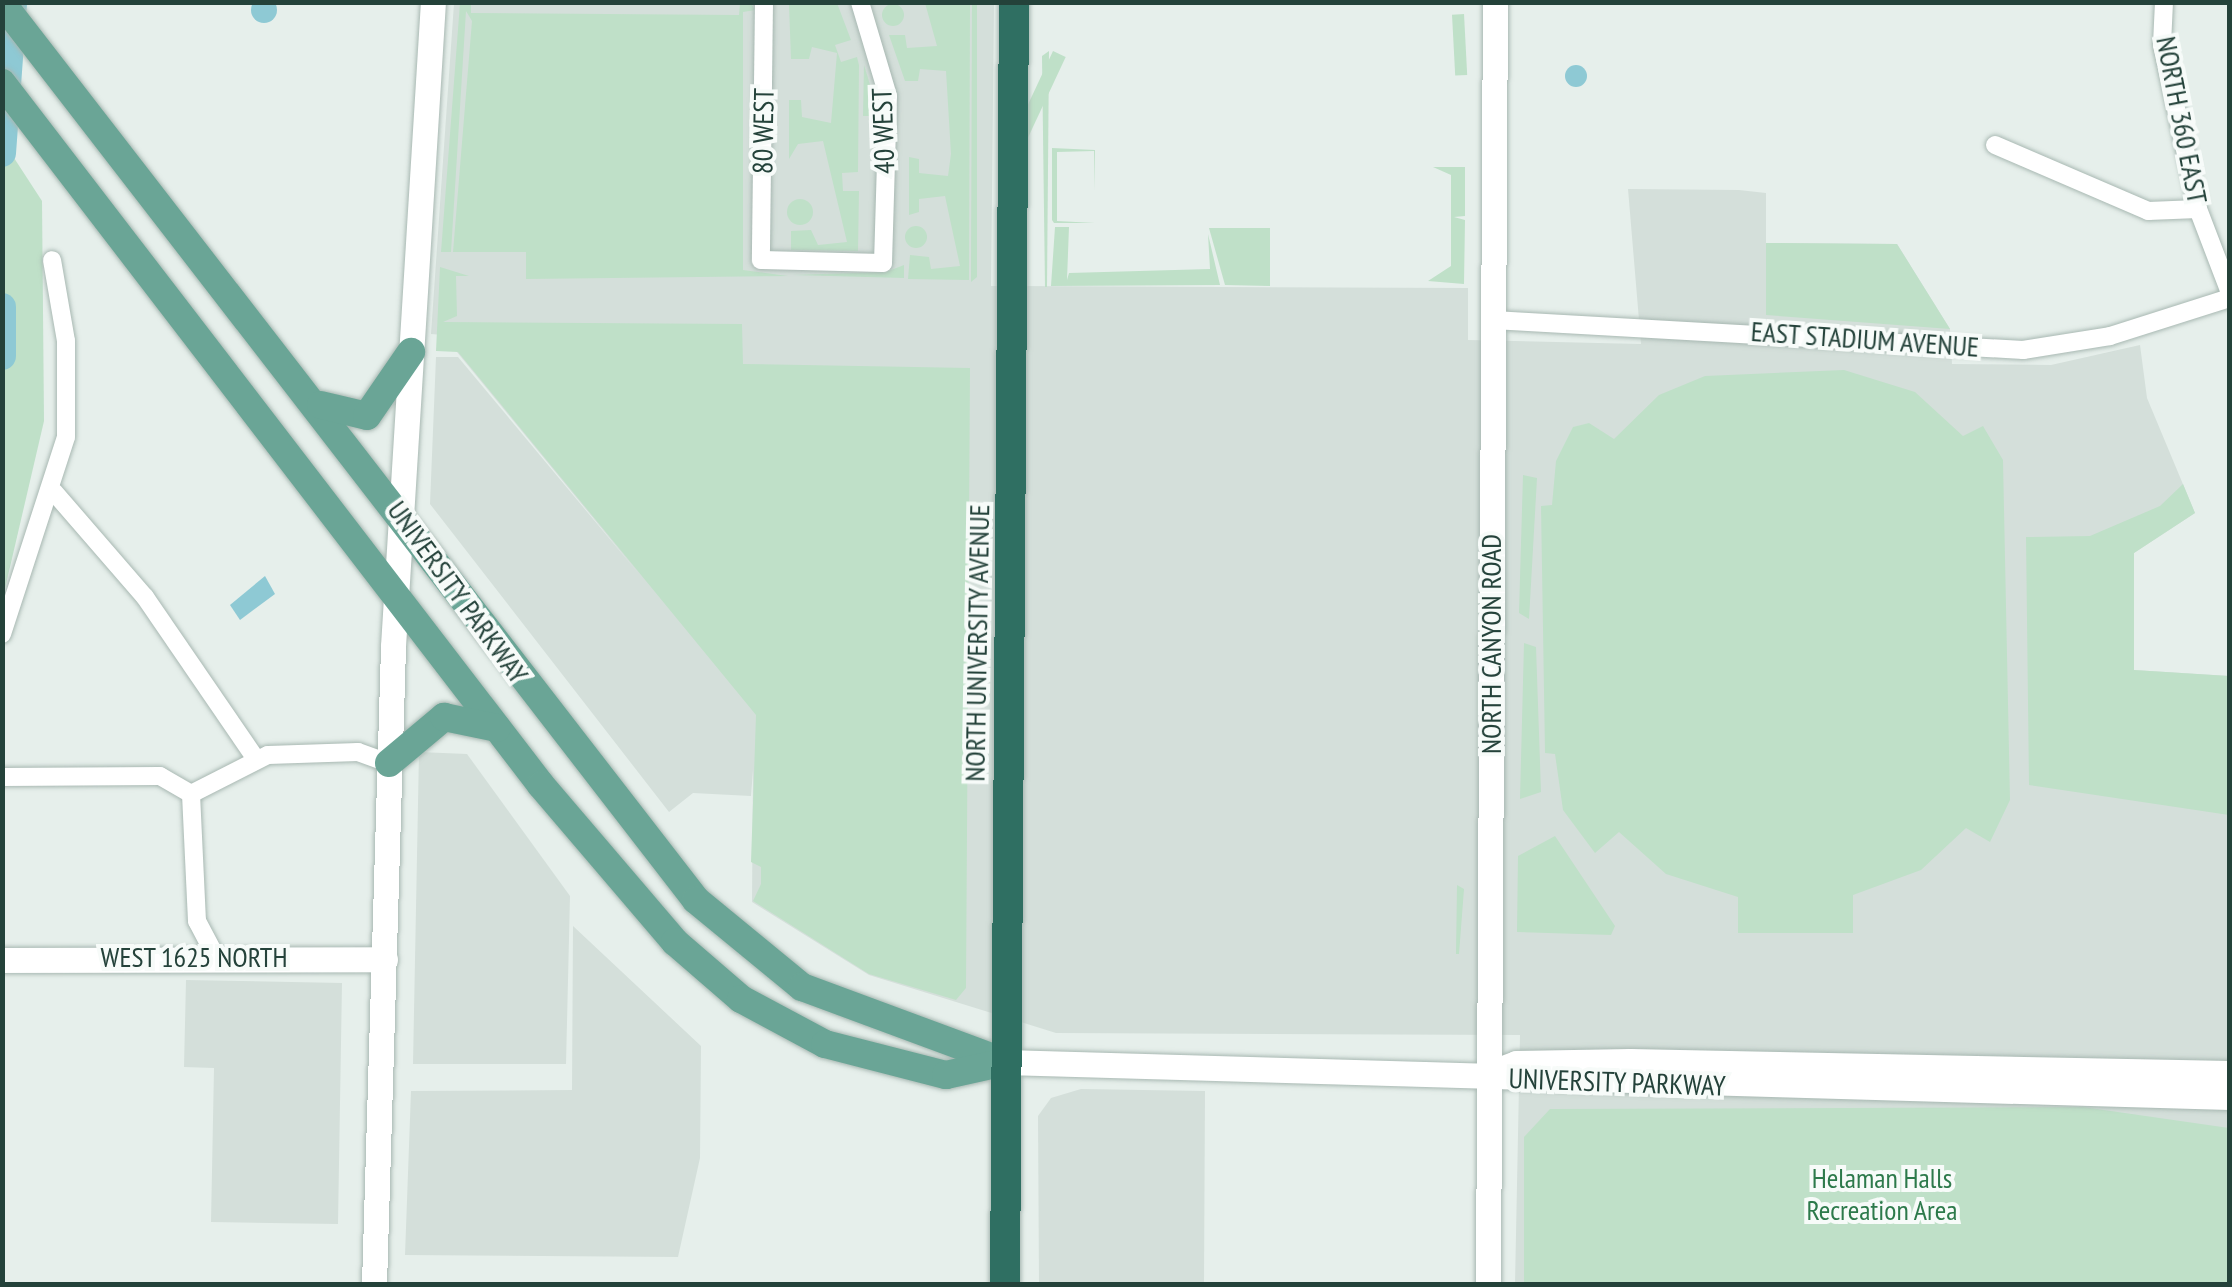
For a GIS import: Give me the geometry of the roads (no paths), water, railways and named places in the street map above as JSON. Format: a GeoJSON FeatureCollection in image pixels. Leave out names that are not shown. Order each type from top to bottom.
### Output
{"type":"FeatureCollection","features":[{"type":"Feature","properties":{"kind":"highway","name":"NORTH UNIVERSITY AVENUE"},"geometry":{"type":"LineString","coordinates":[[1005,1284],[1014,2]]}},
{"type":"Feature","properties":{"kind":"main road"},"geometry":{"type":"LineString","coordinates":[[374,1284],[396,592],[433,2]]}},
{"type":"Feature","properties":{"kind":"main road","name":"NORTH CANYON ROAD"},"geometry":{"type":"LineString","coordinates":[[1488,1284],[1485,1075],[1495,2]]}},
{"type":"Feature","properties":{"kind":"main road","name":"UNIVERSITY PARKWAY"},"geometry":{"type":"LineString","coordinates":[[2,3],[60,68],[317,402],[641,838],[725,929],[842,1007],[1005,1062]]}},
{"type":"Feature","properties":{"kind":"main road","name":"UNIVERSITY PARKWAY"},"geometry":{"type":"LineString","coordinates":[[2,83],[500,732],[640,903],[741,999],[790,1029],[891,1066],[954,1075],[1005,1062],[1485,1075],[1514,1084],[2230,1098]]}},
{"type":"Feature","properties":{"kind":"main road"},"geometry":{"type":"LineString","coordinates":[[317,402],[330,413],[366,416],[411,352]]}},
{"type":"Feature","properties":{"kind":"main road"},"geometry":{"type":"LineString","coordinates":[[389,763],[444,717],[474,716],[500,732]]}},
{"type":"Feature","properties":{"kind":"main road","name":"WEST 1625 NORTH"},"geometry":{"type":"LineString","coordinates":[[2,960],[385,958]]}},
{"type":"Feature","properties":{"kind":"main road","name":"UNIVERSITY PARKWAY"},"geometry":{"type":"LineString","coordinates":[[1485,1075],[1516,1063],[1630,1061],[2230,1072]]}},
{"type":"Feature","properties":{"kind":"street","name":"80 WEST"},"geometry":{"type":"LineString","coordinates":[[764,2],[761,260],[884,263]]}},
{"type":"Feature","properties":{"kind":"street","name":"40 WEST"},"geometry":{"type":"LineString","coordinates":[[860,2],[888,96],[884,263]]}},
{"type":"Feature","properties":{"kind":"street","name":"NORTH 360 EAST"},"geometry":{"type":"LineString","coordinates":[[2164,2],[2162,45],[2198,209],[2230,296]]}},
{"type":"Feature","properties":{"kind":"street"},"geometry":{"type":"LineString","coordinates":[[1995,145],[2148,211],[2198,209]]}},
{"type":"Feature","properties":{"kind":"street"},"geometry":{"type":"LineString","coordinates":[[2,634],[54,492],[69,386],[52,260]]}},
{"type":"Feature","properties":{"kind":"street","name":"EAST STADIUM AVENUE"},"geometry":{"type":"LineString","coordinates":[[1493,320],[2023,350],[2110,336],[2230,296]]}},
{"type":"Feature","properties":{"kind":"street"},"geometry":{"type":"LineString","coordinates":[[54,492],[76,507],[145,597],[256,760]]}},
{"type":"Feature","properties":{"kind":"street"},"geometry":{"type":"LineString","coordinates":[[191,794],[256,760],[358,752],[389,763]]}},
{"type":"Feature","properties":{"kind":"street"},"geometry":{"type":"LineString","coordinates":[[2,777],[160,776],[191,794]]}},
{"type":"Feature","properties":{"kind":"street"},"geometry":{"type":"LineString","coordinates":[[191,794],[196,921],[216,956]]}},
{"type":"Feature","properties":{"kind":"water"},"geometry":{"type":"Polygon","coordinates":[[[264,-3],[273,1],[277,10],[273,19],[264,23],[255,19],[251,10],[255,1],[264,-3]]]}},
{"type":"Feature","properties":{"kind":"water"},"geometry":{"type":"Polygon","coordinates":[[[1576,65],[1584,68],[1584,84],[1576,87],[1568,84],[1565,76],[1568,68],[1576,65]]]}},
{"type":"Feature","properties":{"kind":"water"},"geometry":{"type":"Polygon","coordinates":[[[265,576],[275,594],[240,620],[230,605],[265,576]]]}},
{"type":"Feature","properties":{"kind":"waterway"},"geometry":{"type":"LineString","coordinates":[[2,153],[13,2]]}},
{"type":"Feature","properties":{"kind":"waterway"},"geometry":{"type":"LineString","coordinates":[[2,307],[2,356]]}},
{"type":"Feature","properties":{"kind":"park label","name":"Helaman Halls Recreation Area"},"geometry":{"type":"Point","coordinates":[1882,1194]}}]}
